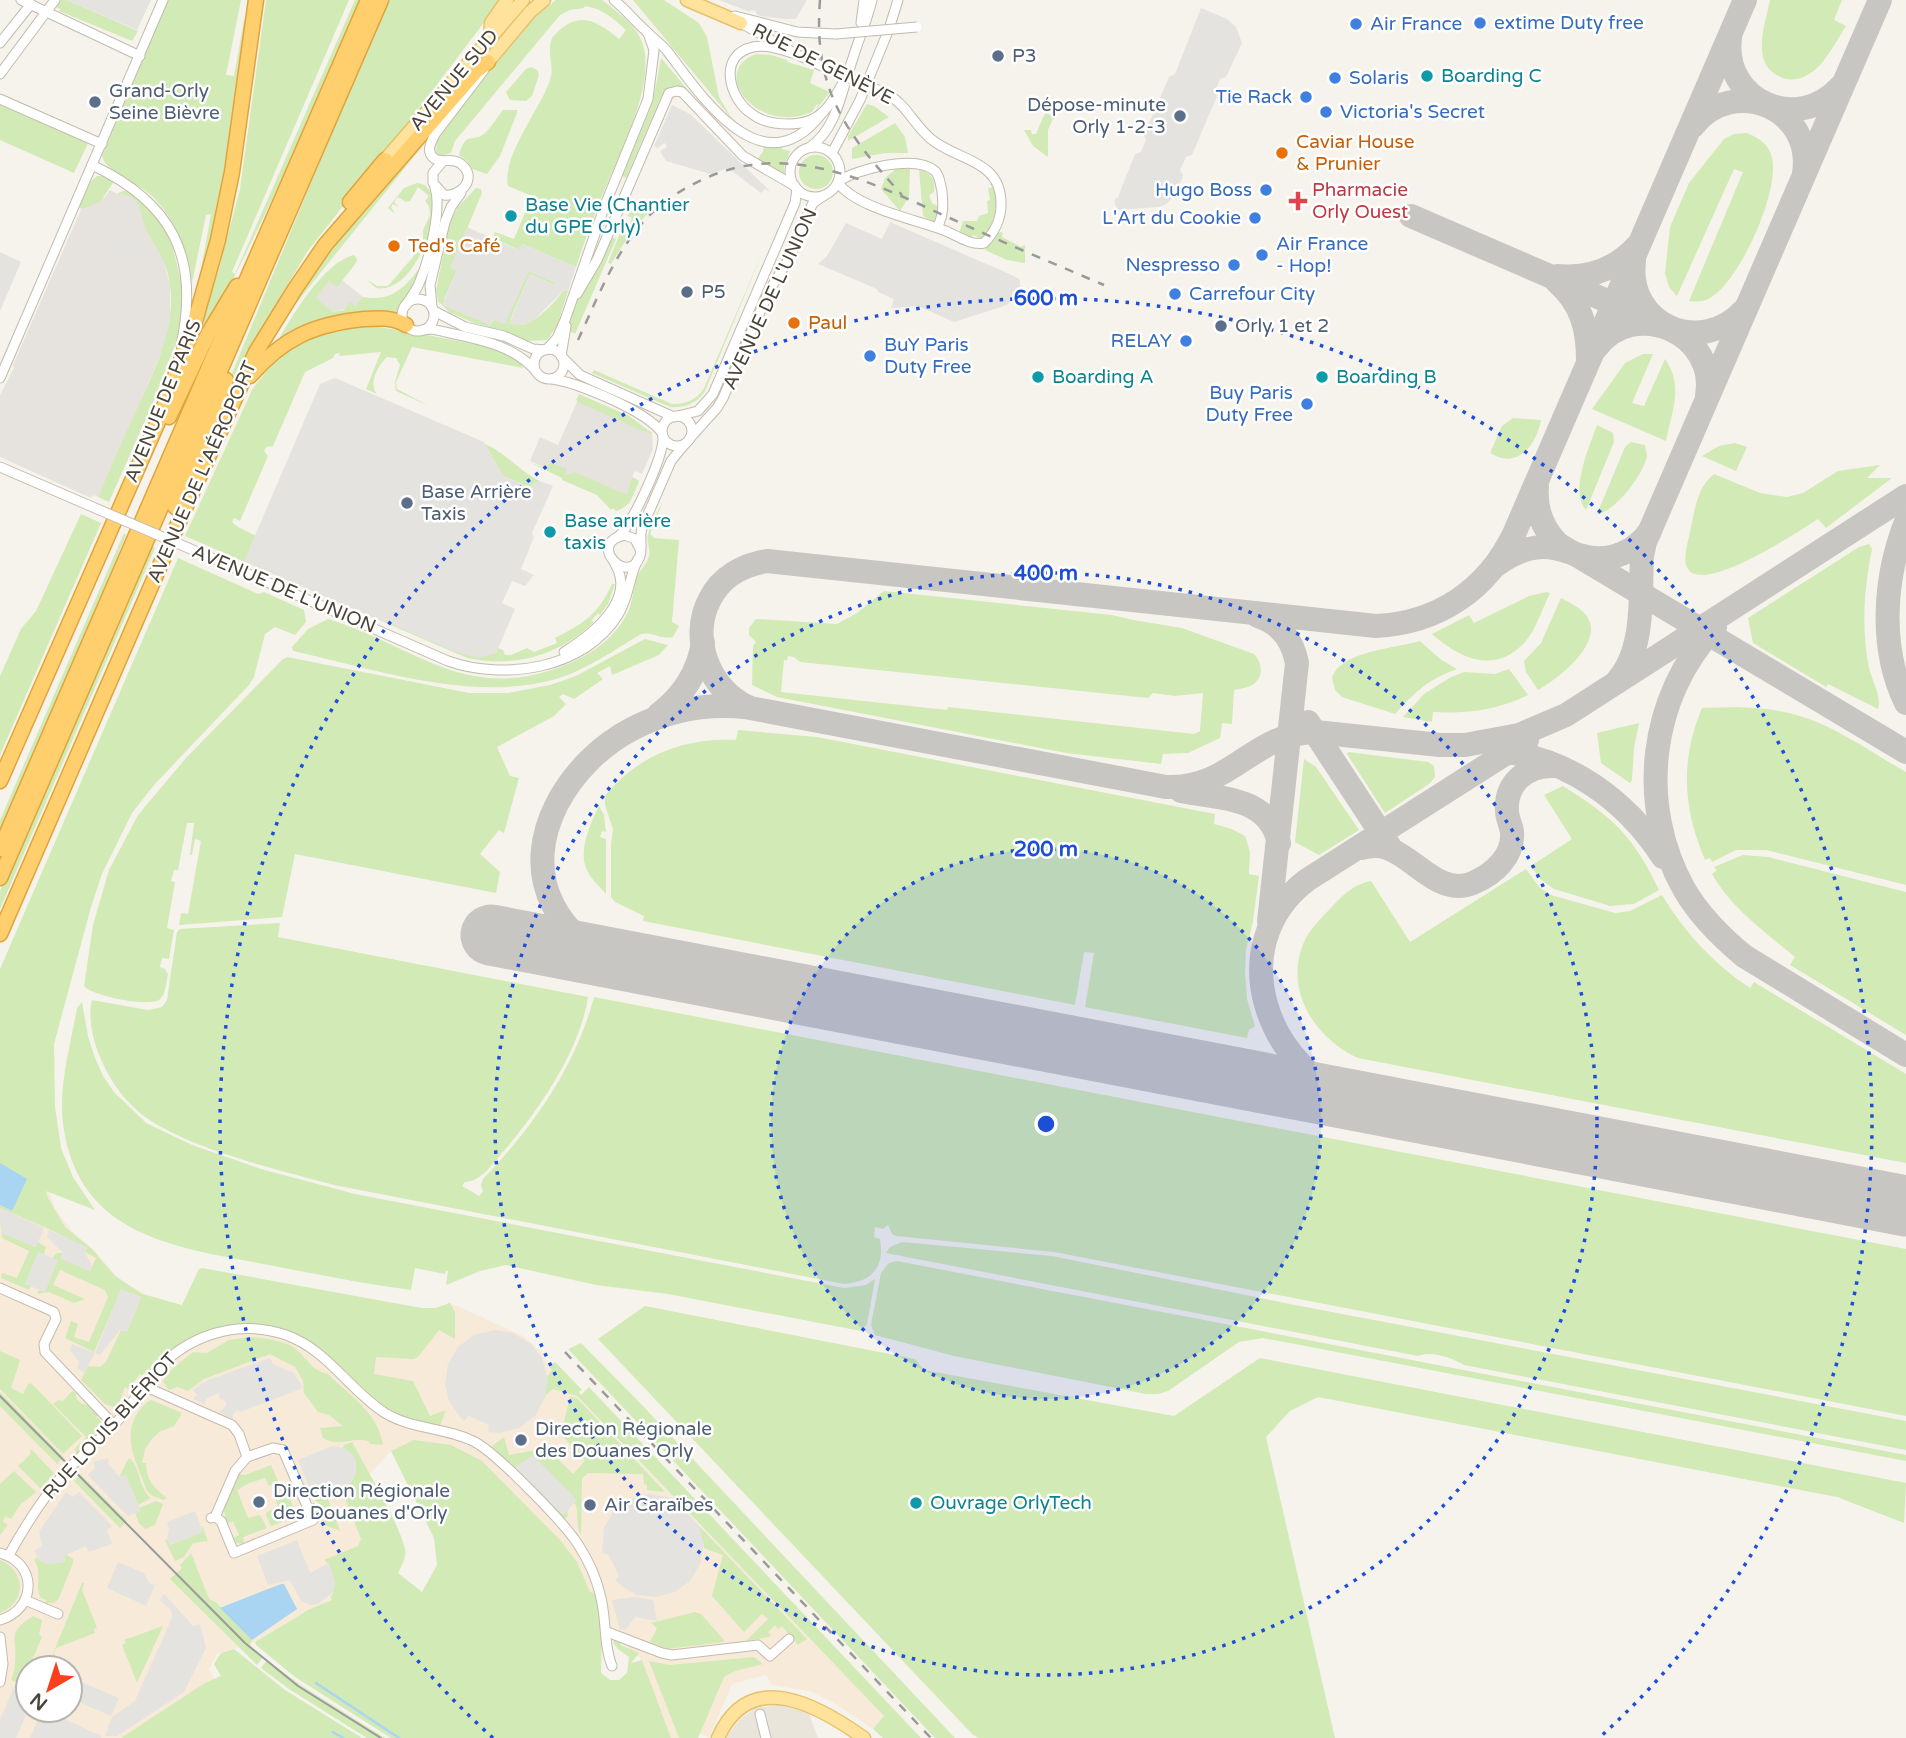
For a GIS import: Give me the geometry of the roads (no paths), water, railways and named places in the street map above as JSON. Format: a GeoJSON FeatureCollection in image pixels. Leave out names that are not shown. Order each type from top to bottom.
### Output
{"type":"FeatureCollection","features":[{"type":"Feature","properties":{"kind":"highway","name":"AVENUE DE PARIS"},"geometry":{"type":"LineString","coordinates":[[0,781],[161,415],[206,288],[226,205],[256,0]]}},
{"type":"Feature","properties":{"kind":"highway"},"geometry":{"type":"LineString","coordinates":[[253,18],[262,6],[262,0]]}},
{"type":"Feature","properties":{"kind":"highway"},"geometry":{"type":"LineString","coordinates":[[0,849],[368,0]]}},
{"type":"Feature","properties":{"kind":"highway"},"geometry":{"type":"LineString","coordinates":[[0,878],[381,0]]}},
{"type":"Feature","properties":{"kind":"highway","name":"AVENUE DE L'AÉROPORT"},"geometry":{"type":"LineString","coordinates":[[0,934],[256,352],[295,289],[345,222],[477,71],[488,62]]}},
{"type":"Feature","properties":{"kind":"highway"},"geometry":{"type":"LineString","coordinates":[[295,289],[296,275],[319,240],[385,160]]}},
{"type":"Feature","properties":{"kind":"highway"},"geometry":{"type":"LineString","coordinates":[[93,567],[107,552],[208,334],[258,253]]}},
{"type":"Feature","properties":{"kind":"highway"},"geometry":{"type":"LineString","coordinates":[[139,613],[138,598],[256,303],[258,282]]}},
{"type":"Feature","properties":{"kind":"highway"},"geometry":{"type":"LineString","coordinates":[[237,390],[268,357],[308,330],[340,321],[370,318],[396,320],[406,325]]}},
{"type":"Feature","properties":{"kind":"main road"},"geometry":{"type":"LineString","coordinates":[[490,37],[491,23],[507,0]]}},
{"type":"Feature","properties":{"kind":"main road","name":"AVENUE SUD"},"geometry":{"type":"LineString","coordinates":[[385,160],[523,0]]}},
{"type":"Feature","properties":{"kind":"main road"},"geometry":{"type":"LineString","coordinates":[[488,62],[530,12],[544,0]]}},
{"type":"Feature","properties":{"kind":"main road"},"geometry":{"type":"LineString","coordinates":[[687,0],[741,23]]}},
{"type":"Feature","properties":{"kind":"main road"},"geometry":{"type":"LineString","coordinates":[[718,1738],[727,1721],[742,1708],[754,1701],[774,1697],[802,1702],[837,1719],[864,1738]]}},
{"type":"Feature","properties":{"kind":"street"},"geometry":{"type":"LineString","coordinates":[[21,0],[140,56]]}},
{"type":"Feature","properties":{"kind":"street"},"geometry":{"type":"LineString","coordinates":[[0,74],[55,0]]}},
{"type":"Feature","properties":{"kind":"street"},"geometry":{"type":"LineString","coordinates":[[0,377],[163,0]]}},
{"type":"Feature","properties":{"kind":"street"},"geometry":{"type":"LineString","coordinates":[[614,0],[667,51],[672,61],[720,116],[741,133],[765,141],[786,142],[807,131],[844,81]]}},
{"type":"Feature","properties":{"kind":"street"},"geometry":{"type":"LineString","coordinates":[[624,0],[632,17]]}},
{"type":"Feature","properties":{"kind":"street"},"geometry":{"type":"LineString","coordinates":[[854,53],[859,40],[864,0]]}},
{"type":"Feature","properties":{"kind":"street","name":"AVENUE DE L'UNION"},"geometry":{"type":"LineString","coordinates":[[534,667],[573,647],[594,631],[607,618],[615,604],[621,575],[609,554],[611,544],[634,515],[660,456],[663,424],[698,411],[712,394],[795,203],[796,187],[790,175],[792,162],[799,152],[820,139],[834,116],[854,53],[866,28],[872,0]]}},
{"type":"Feature","properties":{"kind":"street"},"geometry":{"type":"LineString","coordinates":[[832,153],[860,100],[898,0]]}},
{"type":"Feature","properties":{"kind":"street"},"geometry":{"type":"LineString","coordinates":[[0,43],[31,4]]}},
{"type":"Feature","properties":{"kind":"street"},"geometry":{"type":"LineString","coordinates":[[718,12],[783,29],[820,35],[917,27]]}},
{"type":"Feature","properties":{"kind":"street","name":"RUE DE GENÈVE"},"geometry":{"type":"LineString","coordinates":[[741,23],[796,54],[885,93],[903,106],[921,130],[936,143],[968,158],[991,174],[1001,195],[1001,208],[998,221],[987,240],[980,244],[913,222],[868,203],[848,194],[838,182]]}},
{"type":"Feature","properties":{"kind":"street"},"geometry":{"type":"LineString","coordinates":[[552,379],[562,371],[565,320],[605,205],[648,99],[654,50],[648,33]]}},
{"type":"Feature","properties":{"kind":"street"},"geometry":{"type":"LineString","coordinates":[[796,54],[764,46],[752,47],[743,52],[731,66],[729,75],[733,92],[749,113],[772,122],[807,121],[823,112]]}},
{"type":"Feature","properties":{"kind":"street"},"geometry":{"type":"LineString","coordinates":[[422,330],[433,321],[429,291],[445,222],[468,177],[464,167],[455,160],[439,161],[429,150],[432,140],[478,80],[488,62]]}},
{"type":"Feature","properties":{"kind":"street"},"geometry":{"type":"LineString","coordinates":[[534,369],[536,357],[557,338],[597,260],[668,93],[677,90],[695,105],[743,156],[796,187]]}},
{"type":"Feature","properties":{"kind":"street"},"geometry":{"type":"LineString","coordinates":[[0,99],[102,144]]}},
{"type":"Feature","properties":{"kind":"street"},"geometry":{"type":"LineString","coordinates":[[810,147],[822,147],[832,153],[840,168],[838,182]]}},
{"type":"Feature","properties":{"kind":"street"},"geometry":{"type":"LineString","coordinates":[[406,305],[417,299],[426,301],[433,309],[465,327],[503,336],[533,349],[555,351],[580,375],[687,420],[690,425],[688,441],[671,446],[653,423],[635,411],[574,385],[541,377],[516,353],[502,346],[432,329],[413,330],[406,325],[403,313],[406,305],[420,282],[437,208],[433,173],[443,161]]}},
{"type":"Feature","properties":{"kind":"street"},"geometry":{"type":"LineString","coordinates":[[838,182],[850,174],[886,165],[920,164],[930,167],[938,175],[943,204],[939,224]]}},
{"type":"Feature","properties":{"kind":"street"},"geometry":{"type":"LineString","coordinates":[[92,165],[139,191],[158,210],[172,231],[182,255],[188,295],[180,352],[182,360]]}},
{"type":"Feature","properties":{"kind":"street","name":"AVENUE DE L'UNION"},"geometry":{"type":"LineString","coordinates":[[0,467],[461,665],[500,671],[534,667],[578,652],[606,631],[622,608],[639,554],[639,535],[671,461],[723,398],[769,291],[790,257],[813,204],[838,182]]}},
{"type":"Feature","properties":{"kind":"street","name":"AVENUE DE L'UNION"},"geometry":{"type":"LineString","coordinates":[[796,187],[812,196],[825,195]]}},
{"type":"Feature","properties":{"kind":"street"},"geometry":{"type":"LineString","coordinates":[[436,188],[450,195],[464,189]]}},
{"type":"Feature","properties":{"kind":"street"},"geometry":{"type":"LineString","coordinates":[[615,564],[625,567],[639,554],[639,544],[630,536],[619,536]]}},
{"type":"Feature","properties":{"kind":"street"},"geometry":{"type":"LineString","coordinates":[[0,1288],[54,1312],[56,1319],[44,1344],[45,1352],[114,1425]]}},
{"type":"Feature","properties":{"kind":"street","name":"RUE LOUIS BLÉRIOT"},"geometry":{"type":"LineString","coordinates":[[4,1554],[66,1471],[114,1425],[171,1356],[208,1334],[247,1328],[265,1329],[306,1344],[370,1402],[399,1421],[472,1440],[514,1476],[578,1544],[598,1586],[607,1632],[606,1652],[612,1666]]}},
{"type":"Feature","properties":{"kind":"street"},"geometry":{"type":"LineString","coordinates":[[144,1386],[232,1425],[239,1434],[247,1457]]}},
{"type":"Feature","properties":{"kind":"street"},"geometry":{"type":"LineString","coordinates":[[272,1448],[283,1450],[313,1520],[234,1553],[221,1521],[213,1518],[235,1471],[247,1457],[272,1448]]}},
{"type":"Feature","properties":{"kind":"street"},"geometry":{"type":"LineString","coordinates":[[0,1620],[19,1610],[25,1600],[27,1578],[21,1565],[4,1554]]}},
{"type":"Feature","properties":{"kind":"street"},"geometry":{"type":"LineString","coordinates":[[25,1600],[58,1614]]}},
{"type":"Feature","properties":{"kind":"street"},"geometry":{"type":"LineString","coordinates":[[607,1632],[662,1653],[672,1654],[758,1645],[771,1656],[789,1639]]}},
{"type":"Feature","properties":{"kind":"street"},"geometry":{"type":"LineString","coordinates":[[0,1637],[3,1664],[0,1682]]}},
{"type":"Feature","properties":{"kind":"street"},"geometry":{"type":"LineString","coordinates":[[760,1714],[766,1738]]}},
{"type":"Feature","properties":{"kind":"water"},"geometry":{"type":"Polygon","coordinates":[[[0,1163],[27,1179],[12,1211],[0,1205],[0,1163]]]}},
{"type":"Feature","properties":{"kind":"water"},"geometry":{"type":"Polygon","coordinates":[[[284,1584],[297,1609],[252,1640],[220,1608],[284,1584]]]}},
{"type":"Feature","properties":{"kind":"waterway"},"geometry":{"type":"LineString","coordinates":[[316,1683],[399,1738]]}},
{"type":"Feature","properties":{"kind":"waterway"},"geometry":{"type":"LineString","coordinates":[[333,1732],[343,1738]]}},
{"type":"Feature","properties":{"kind":"tram line"},"geometry":{"type":"LineString","coordinates":[[0,1396],[245,1643],[298,1686],[381,1738]]}},
{"type":"Feature","properties":{"kind":"railway"},"geometry":{"type":"LineString","coordinates":[[820,0],[822,59],[837,107],[864,150],[902,195]]}},
{"type":"Feature","properties":{"kind":"railway"},"geometry":{"type":"LineString","coordinates":[[578,340],[615,262],[634,233],[652,213],[673,196],[706,178],[739,167],[772,163],[805,165],[870,183],[1104,285]]}},
{"type":"Feature","properties":{"kind":"railway"},"geometry":{"type":"LineString","coordinates":[[565,1352],[931,1738]]}},
{"type":"Feature","properties":{"kind":"place","name":"extime Duty free"},"geometry":{"type":"Point","coordinates":[1480,23]}},
{"type":"Feature","properties":{"kind":"place","name":"Air France"},"geometry":{"type":"Point","coordinates":[1356,24]}},
{"type":"Feature","properties":{"kind":"place","name":"P3"},"geometry":{"type":"Point","coordinates":[998,56]}},
{"type":"Feature","properties":{"kind":"place","name":"Boarding C"},"geometry":{"type":"Point","coordinates":[1427,76]}},
{"type":"Feature","properties":{"kind":"place","name":"Solaris"},"geometry":{"type":"Point","coordinates":[1335,78]}},
{"type":"Feature","properties":{"kind":"place","name":"Tie Rack"},"geometry":{"type":"Point","coordinates":[1306,97]}},
{"type":"Feature","properties":{"kind":"place","name":"Grand-Orly Seine Bièvre"},"geometry":{"type":"Point","coordinates":[95,102]}},
{"type":"Feature","properties":{"kind":"place","name":"Victoria's Secret"},"geometry":{"type":"Point","coordinates":[1326,112]}},
{"type":"Feature","properties":{"kind":"place","name":"Dépose-minute Orly 1-2-3"},"geometry":{"type":"Point","coordinates":[1180,116]}},
{"type":"Feature","properties":{"kind":"place","name":"Caviar House & Prunier"},"geometry":{"type":"Point","coordinates":[1282,153]}},
{"type":"Feature","properties":{"kind":"place","name":"Hugo Boss"},"geometry":{"type":"Point","coordinates":[1266,190]}},
{"type":"Feature","properties":{"kind":"place","name":"Pharmacie Orly Ouest"},"geometry":{"type":"Point","coordinates":[1298,201]}},
{"type":"Feature","properties":{"kind":"place","name":"Base Vie (Chantier du GPE Orly)"},"geometry":{"type":"Point","coordinates":[511,216]}},
{"type":"Feature","properties":{"kind":"place","name":"L'Art du Cookie"},"geometry":{"type":"Point","coordinates":[1255,218]}},
{"type":"Feature","properties":{"kind":"place","name":"Ted's Café"},"geometry":{"type":"Point","coordinates":[394,246]}},
{"type":"Feature","properties":{"kind":"place","name":"Air France - Hop!"},"geometry":{"type":"Point","coordinates":[1262,255]}},
{"type":"Feature","properties":{"kind":"place","name":"Nespresso"},"geometry":{"type":"Point","coordinates":[1234,265]}},
{"type":"Feature","properties":{"kind":"place","name":"P5"},"geometry":{"type":"Point","coordinates":[687,292]}},
{"type":"Feature","properties":{"kind":"place","name":"Carrefour City"},"geometry":{"type":"Point","coordinates":[1175,294]}},
{"type":"Feature","properties":{"kind":"place","name":"Paul"},"geometry":{"type":"Point","coordinates":[794,323]}},
{"type":"Feature","properties":{"kind":"place","name":"Orly 1 et 2"},"geometry":{"type":"Point","coordinates":[1221,326]}},
{"type":"Feature","properties":{"kind":"place","name":"RELAY"},"geometry":{"type":"Point","coordinates":[1186,341]}},
{"type":"Feature","properties":{"kind":"place","name":"BuY Paris Duty Free"},"geometry":{"type":"Point","coordinates":[870,356]}},
{"type":"Feature","properties":{"kind":"place","name":"Boarding A"},"geometry":{"type":"Point","coordinates":[1038,377]}},
{"type":"Feature","properties":{"kind":"place","name":"Boarding B"},"geometry":{"type":"Point","coordinates":[1322,377]}},
{"type":"Feature","properties":{"kind":"place","name":"Buy Paris Duty Free"},"geometry":{"type":"Point","coordinates":[1307,404]}},
{"type":"Feature","properties":{"kind":"place","name":"Base Arrière Taxis"},"geometry":{"type":"Point","coordinates":[407,503]}},
{"type":"Feature","properties":{"kind":"place","name":"Base arrière taxis"},"geometry":{"type":"Point","coordinates":[550,532]}},
{"type":"Feature","properties":{"kind":"place","name":"Direction Régionale des Douanes Orly"},"geometry":{"type":"Point","coordinates":[521,1440]}},
{"type":"Feature","properties":{"kind":"place","name":"Direction Régionale des Douanes d'Orly"},"geometry":{"type":"Point","coordinates":[259,1502]}},
{"type":"Feature","properties":{"kind":"place","name":"Ouvrage OrlyTech"},"geometry":{"type":"Point","coordinates":[916,1503]}},
{"type":"Feature","properties":{"kind":"place","name":"Air Caraïbes"},"geometry":{"type":"Point","coordinates":[590,1505]}}]}
